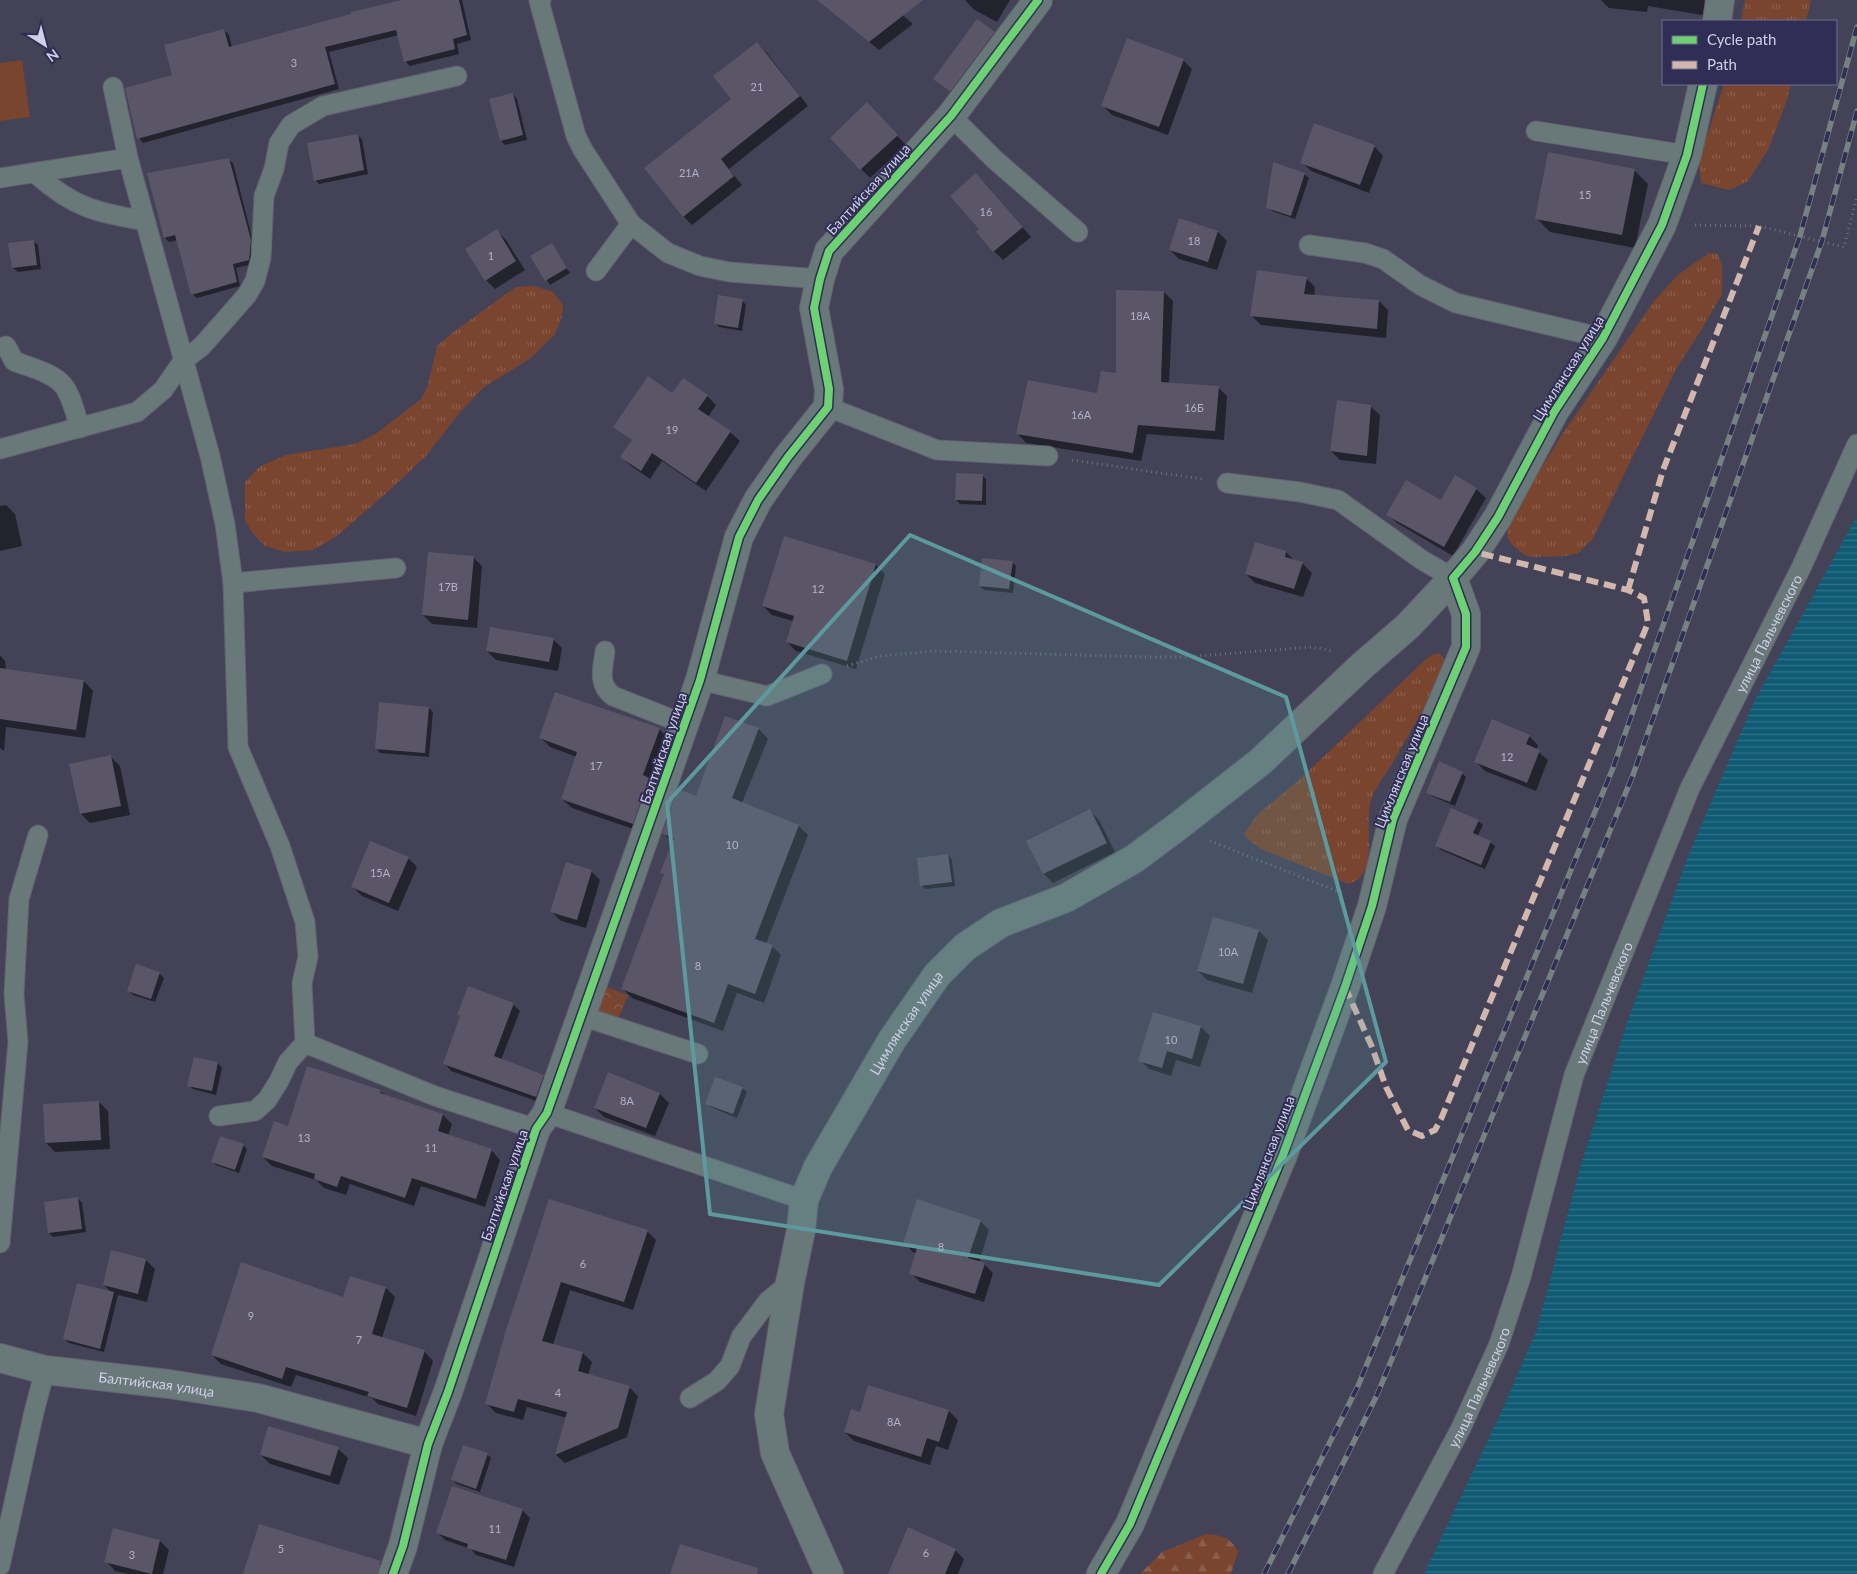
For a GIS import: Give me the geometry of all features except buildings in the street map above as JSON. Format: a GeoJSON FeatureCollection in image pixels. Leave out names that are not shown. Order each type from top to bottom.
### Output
{"type":"FeatureCollection","features":[{"type":"Feature","properties":{"kind":"street","name":"Балтийская улица"},"geometry":{"type":"LineString","coordinates":[[393,1574],[403,1546],[428,1444],[448,1392],[541,1121],[582,1016],[700,680],[739,537],[758,500],[788,456],[828,406],[829,389],[814,308],[828,251],[951,116],[1038,0]]}},
{"type":"Feature","properties":{"kind":"street"},"geometry":{"type":"LineString","coordinates":[[1717,20],[1720,0]]}},
{"type":"Feature","properties":{"kind":"street","name":"Цимлянская улица"},"geometry":{"type":"LineString","coordinates":[[829,1574],[775,1453],[769,1414],[790,1283],[801,1230],[804,1200],[818,1167],[892,1040],[937,976],[965,947],[1002,923],[1066,898],[1134,859],[1177,827],[1260,762],[1363,665],[1408,626],[1476,552],[1498,517],[1554,412],[1604,338],[1662,225],[1687,155],[1703,85]]}},
{"type":"Feature","properties":{"kind":"street","name":"Цимлянская улица"},"geometry":{"type":"LineString","coordinates":[[1101,1574],[1130,1524],[1283,1154],[1372,906],[1393,819],[1466,647],[1466,614],[1453,578]]}},
{"type":"Feature","properties":{"kind":"street","name":"Балтийская улица"},"geometry":{"type":"LineString","coordinates":[[0,1358],[45,1370],[169,1384],[258,1398],[428,1444]]}},
{"type":"Feature","properties":{"kind":"lane"},"geometry":{"type":"LineString","coordinates":[[541,0],[539,1],[576,136],[583,150],[632,224],[668,253],[700,266],[758,275],[820,279]]}},
{"type":"Feature","properties":{"kind":"lane"},"geometry":{"type":"LineString","coordinates":[[0,449],[137,412],[163,390],[183,361],[202,346],[247,295],[254,281],[261,258],[264,196],[274,169],[279,143],[291,125],[323,106],[457,76]]}},
{"type":"Feature","properties":{"kind":"lane"},"geometry":{"type":"LineString","coordinates":[[113,87],[128,158],[215,476],[225,524],[233,583],[238,748],[280,846],[305,922],[308,957],[302,983],[305,1043],[288,1062],[267,1100],[255,1111],[219,1116]]}},
{"type":"Feature","properties":{"kind":"lane"},"geometry":{"type":"LineString","coordinates":[[951,116],[994,159],[1078,232]]}},
{"type":"Feature","properties":{"kind":"lane"},"geometry":{"type":"LineString","coordinates":[[1536,131],[1687,155]]}},
{"type":"Feature","properties":{"kind":"lane"},"geometry":{"type":"LineString","coordinates":[[0,178],[36,174],[128,158]]}},
{"type":"Feature","properties":{"kind":"lane"},"geometry":{"type":"LineString","coordinates":[[36,174],[59,194],[78,204],[104,214],[145,221]]}},
{"type":"Feature","properties":{"kind":"lane"},"geometry":{"type":"LineString","coordinates":[[596,271],[632,224]]}},
{"type":"Feature","properties":{"kind":"lane"},"geometry":{"type":"LineString","coordinates":[[1309,245],[1365,253],[1383,259],[1420,285],[1456,304],[1604,338]]}},
{"type":"Feature","properties":{"kind":"lane"},"geometry":{"type":"LineString","coordinates":[[6,346],[14,361],[51,376],[63,385],[73,406],[80,428]]}},
{"type":"Feature","properties":{"kind":"lane"},"geometry":{"type":"LineString","coordinates":[[828,406],[937,450],[1048,456]]}},
{"type":"Feature","properties":{"kind":"lane","name":"улица Пальчевского"},"geometry":{"type":"LineString","coordinates":[[1383,1574],[1462,1428],[1499,1344],[1521,1277],[1574,1076],[1690,788],[1802,568],[1857,444]]}},
{"type":"Feature","properties":{"kind":"lane"},"geometry":{"type":"LineString","coordinates":[[1227,483],[1300,492],[1338,500],[1422,560],[1453,578]]}},
{"type":"Feature","properties":{"kind":"lane"},"geometry":{"type":"LineString","coordinates":[[233,583],[396,568]]}},
{"type":"Feature","properties":{"kind":"lane"},"geometry":{"type":"LineString","coordinates":[[605,651],[602,680],[607,692],[684,724]]}},
{"type":"Feature","properties":{"kind":"lane"},"geometry":{"type":"LineString","coordinates":[[700,680],[767,696],[822,674]]}},
{"type":"Feature","properties":{"kind":"lane"},"geometry":{"type":"LineString","coordinates":[[0,1243],[18,1042],[14,994],[19,900],[38,835]]}},
{"type":"Feature","properties":{"kind":"lane"},"geometry":{"type":"LineString","coordinates":[[582,1016],[698,1054]]}},
{"type":"Feature","properties":{"kind":"lane"},"geometry":{"type":"LineString","coordinates":[[305,1043],[435,1096],[541,1121],[804,1200]]}},
{"type":"Feature","properties":{"kind":"lane"},"geometry":{"type":"LineString","coordinates":[[690,1398],[717,1380],[730,1366],[741,1337],[768,1301],[790,1283]]}},
{"type":"Feature","properties":{"kind":"lane"},"geometry":{"type":"LineString","coordinates":[[0,1566],[45,1370]]}},
{"type":"Feature","properties":{"kind":"path"},"geometry":{"type":"LineString","coordinates":[[1662,225],[1760,226],[1844,247],[1857,197]]}},
{"type":"Feature","properties":{"kind":"path"},"geometry":{"type":"LineString","coordinates":[[1048,456],[1227,483]]}},
{"type":"Feature","properties":{"kind":"path"},"geometry":{"type":"LineString","coordinates":[[822,674],[880,656],[934,651],[1177,657],[1310,647],[1337,652],[1363,665]]}},
{"type":"Feature","properties":{"kind":"path"},"geometry":{"type":"LineString","coordinates":[[1177,827],[1372,906]]}},
{"type":"Feature","properties":{"kind":"highlighted area"},"geometry":{"type":"Polygon","coordinates":[[[910,535],[1286,697],[1386,1062],[1159,1285],[710,1214],[667,803],[910,535]]]}},
{"type":"Feature","properties":{"kind":"green space"},"geometry":{"type":"Polygon","coordinates":[[[1745,0],[1811,0],[1806,20],[1741,20],[1745,0]]]}},
{"type":"Feature","properties":{"kind":"green space"},"geometry":{"type":"Polygon","coordinates":[[[22,60],[30,117],[0,121],[0,63],[22,60]]]}},
{"type":"Feature","properties":{"kind":"green space"},"geometry":{"type":"Polygon","coordinates":[[[1724,85],[1791,85],[1768,150],[1748,181],[1729,190],[1701,183],[1699,160],[1724,85]]]}},
{"type":"Feature","properties":{"kind":"green space"},"geometry":{"type":"Polygon","coordinates":[[[1709,253],[1718,254],[1722,265],[1722,294],[1676,369],[1592,540],[1578,553],[1566,556],[1526,556],[1513,546],[1507,537],[1509,520],[1563,433],[1654,301],[1679,274],[1709,253]]]}},
{"type":"Feature","properties":{"kind":"green space"},"geometry":{"type":"Polygon","coordinates":[[[534,286],[553,292],[563,305],[562,316],[555,334],[531,358],[484,387],[461,411],[426,456],[392,488],[337,536],[313,550],[285,552],[265,546],[253,534],[245,520],[245,482],[260,466],[286,455],[355,444],[377,433],[421,399],[428,385],[437,346],[516,287],[534,286]]]}},
{"type":"Feature","properties":{"kind":"green space"},"geometry":{"type":"Polygon","coordinates":[[[1439,653],[1445,663],[1444,674],[1371,800],[1368,859],[1365,870],[1359,878],[1349,884],[1261,849],[1248,839],[1244,834],[1258,814],[1298,781],[1425,660],[1439,653]]]}},
{"type":"Feature","properties":{"kind":"green space"},"geometry":{"type":"Polygon","coordinates":[[[604,986],[628,995],[618,1019],[595,1011],[604,986]]]}},
{"type":"Feature","properties":{"kind":"green space"},"geometry":{"type":"Polygon","coordinates":[[[1206,1534],[1225,1538],[1235,1547],[1238,1552],[1231,1574],[1140,1574],[1162,1552],[1206,1534]]]}},
{"type":"Feature","properties":{"kind":"water"},"geometry":{"type":"Polygon","coordinates":[[[1857,516],[1857,1574],[1424,1574],[1499,1417],[1536,1332],[1581,1164],[1629,1017],[1687,859],[1754,702],[1857,516]]]}},
{"type":"Feature","properties":{"kind":"railway"},"geometry":{"type":"LineString","coordinates":[[1264,1574],[1358,1386],[1613,768],[1800,236],[1857,27]]}},
{"type":"Feature","properties":{"kind":"railway"},"geometry":{"type":"LineString","coordinates":[[1288,1574],[1377,1395],[1633,775],[1822,241],[1857,111]]}},
{"type":"Feature","properties":{"kind":"marked path"},"geometry":{"type":"LineString","coordinates":[[1628,590],[1663,470],[1759,226]]}},
{"type":"Feature","properties":{"kind":"marked path"},"geometry":{"type":"LineString","coordinates":[[1345,987],[1372,1047],[1386,1087],[1408,1130],[1422,1136],[1435,1130],[1648,623],[1644,598],[1628,590],[1475,552]]}},
{"type":"Feature","properties":{"kind":"cycle path"},"geometry":{"type":"LineString","coordinates":[[393,1574],[403,1546],[428,1444],[448,1392],[536,1129],[547,1113],[700,680],[739,537],[758,500],[788,457],[828,407],[829,389],[814,308],[820,279],[829,251],[951,116],[1038,0]]}},
{"type":"Feature","properties":{"kind":"cycle path"},"geometry":{"type":"LineString","coordinates":[[1101,1574],[1130,1524],[1283,1155],[1345,987],[1372,906],[1393,819],[1466,647],[1466,614],[1453,578],[1475,552],[1498,517],[1554,412],[1603,338],[1662,225],[1687,155],[1703,85]]}}]}
